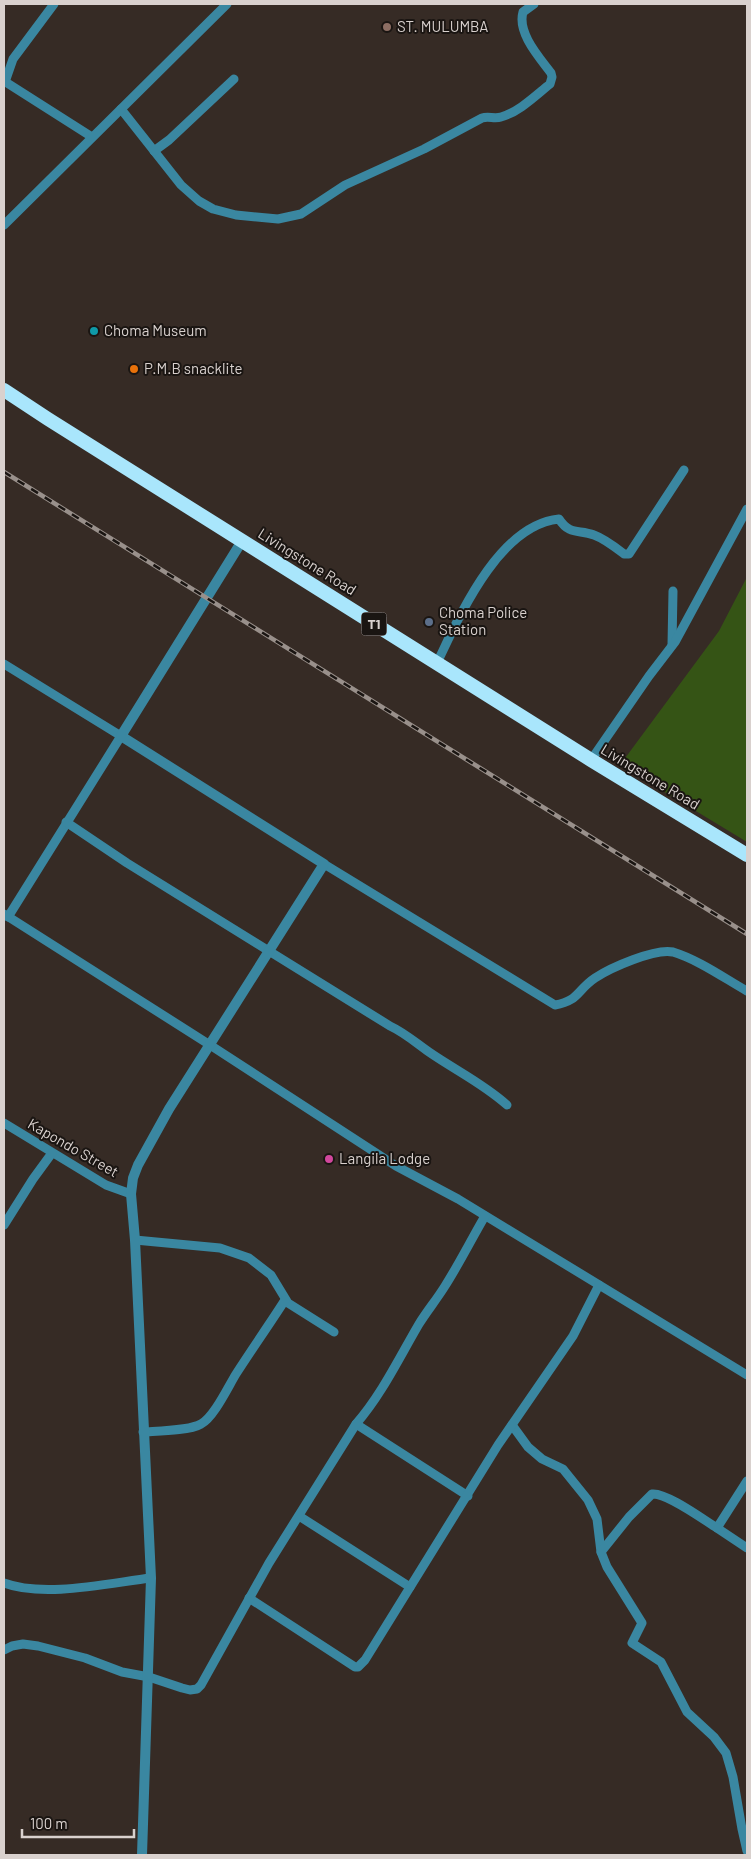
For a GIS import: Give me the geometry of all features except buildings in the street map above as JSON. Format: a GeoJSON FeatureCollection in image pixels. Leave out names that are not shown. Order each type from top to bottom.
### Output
{"type":"FeatureCollection","features":[{"type":"Feature","properties":{"kind":"highway","name":"Livingstone Road"},"geometry":{"type":"LineString","coordinates":[[4,390],[591,760],[747,855]]}},
{"type":"Feature","properties":{"kind":"street"},"geometry":{"type":"LineString","coordinates":[[54,4],[13,59],[4,81],[92,136]]}},
{"type":"Feature","properties":{"kind":"street"},"geometry":{"type":"LineString","coordinates":[[4,225],[83,148],[92,136],[224,4]]}},
{"type":"Feature","properties":{"kind":"street"},"geometry":{"type":"LineString","coordinates":[[121,109],[189,193],[214,209],[236,216],[258,218],[278,219],[301,214],[345,185],[424,149],[482,118],[499,118],[513,111],[550,84],[551,73],[527,38],[521,23],[523,12],[534,4]]}},
{"type":"Feature","properties":{"kind":"street"},"geometry":{"type":"LineString","coordinates":[[154,151],[169,140],[234,79]]}},
{"type":"Feature","properties":{"kind":"street"},"geometry":{"type":"LineString","coordinates":[[437,663],[469,601],[488,571],[507,548],[521,535],[550,520],[559,519],[563,526],[578,533],[592,534],[624,554],[629,554],[684,470]]}},
{"type":"Feature","properties":{"kind":"street"},"geometry":{"type":"LineString","coordinates":[[591,760],[672,645],[747,509]]}},
{"type":"Feature","properties":{"kind":"street"},"geometry":{"type":"LineString","coordinates":[[242,541],[6,916],[396,1166],[485,1216],[747,1375]]}},
{"type":"Feature","properties":{"kind":"street"},"geometry":{"type":"LineString","coordinates":[[672,645],[673,591]]}},
{"type":"Feature","properties":{"kind":"street"},"geometry":{"type":"LineString","coordinates":[[4,664],[324,864],[554,1004],[568,1003],[594,979],[638,957],[671,952],[697,962],[747,991]]}},
{"type":"Feature","properties":{"kind":"street"},"geometry":{"type":"LineString","coordinates":[[66,822],[128,863],[390,1026],[411,1037],[428,1051],[496,1095],[507,1105]]}},
{"type":"Feature","properties":{"kind":"street"},"geometry":{"type":"LineString","coordinates":[[142,1855],[151,1578],[135,1240],[131,1194],[138,1165],[169,1109],[324,864]]}},
{"type":"Feature","properties":{"kind":"street","name":"Kapondo Street"},"geometry":{"type":"LineString","coordinates":[[4,1123],[106,1185],[131,1194]]}},
{"type":"Feature","properties":{"kind":"street"},"geometry":{"type":"LineString","coordinates":[[4,1225],[52,1153]]}},
{"type":"Feature","properties":{"kind":"street"},"geometry":{"type":"LineString","coordinates":[[4,1650],[23,1644],[38,1646],[85,1658],[122,1672],[149,1677],[190,1690],[200,1686],[207,1677],[249,1598],[298,1516],[356,1424],[368,1411],[397,1365],[419,1325],[446,1285],[485,1216]]}},
{"type":"Feature","properties":{"kind":"street"},"geometry":{"type":"LineString","coordinates":[[135,1240],[220,1248],[249,1258],[271,1275],[288,1303],[334,1332]]}},
{"type":"Feature","properties":{"kind":"street"},"geometry":{"type":"LineString","coordinates":[[249,1598],[358,1667],[365,1660],[512,1425],[573,1336],[599,1285]]}},
{"type":"Feature","properties":{"kind":"street"},"geometry":{"type":"LineString","coordinates":[[144,1432],[180,1429],[201,1424],[214,1411],[286,1300]]}},
{"type":"Feature","properties":{"kind":"street"},"geometry":{"type":"LineString","coordinates":[[356,1424],[468,1496]]}},
{"type":"Feature","properties":{"kind":"street"},"geometry":{"type":"LineString","coordinates":[[512,1425],[528,1447],[542,1459],[563,1469],[588,1500],[597,1519],[601,1552],[606,1567],[642,1623],[632,1644],[661,1662],[687,1712],[714,1737],[726,1754],[733,1777],[747,1851]]}},
{"type":"Feature","properties":{"kind":"street"},"geometry":{"type":"LineString","coordinates":[[717,1528],[747,1481]]}},
{"type":"Feature","properties":{"kind":"street"},"geometry":{"type":"LineString","coordinates":[[601,1552],[629,1517],[652,1494],[680,1504],[747,1548]]}},
{"type":"Feature","properties":{"kind":"street"},"geometry":{"type":"LineString","coordinates":[[298,1516],[410,1587]]}},
{"type":"Feature","properties":{"kind":"street"},"geometry":{"type":"LineString","coordinates":[[4,1583],[29,1589],[69,1589],[151,1578]]}},
{"type":"Feature","properties":{"kind":"green space"},"geometry":{"type":"Polygon","coordinates":[[[747,577],[747,842],[620,765],[719,631],[747,577]]]}},
{"type":"Feature","properties":{"kind":"railway"},"geometry":{"type":"LineString","coordinates":[[4,472],[747,934]]}},
{"type":"Feature","properties":{"kind":"place","name":"ST. MULUMBA"},"geometry":{"type":"Point","coordinates":[387,27]}},
{"type":"Feature","properties":{"kind":"place","name":"Choma Museum"},"geometry":{"type":"Point","coordinates":[94,331]}},
{"type":"Feature","properties":{"kind":"place","name":"P.M.B snacklite"},"geometry":{"type":"Point","coordinates":[134,369]}},
{"type":"Feature","properties":{"kind":"place","name":"Choma Police Station"},"geometry":{"type":"Point","coordinates":[429,622]}},
{"type":"Feature","properties":{"kind":"place","name":"Langila Lodge"},"geometry":{"type":"Point","coordinates":[329,1159]}}]}
